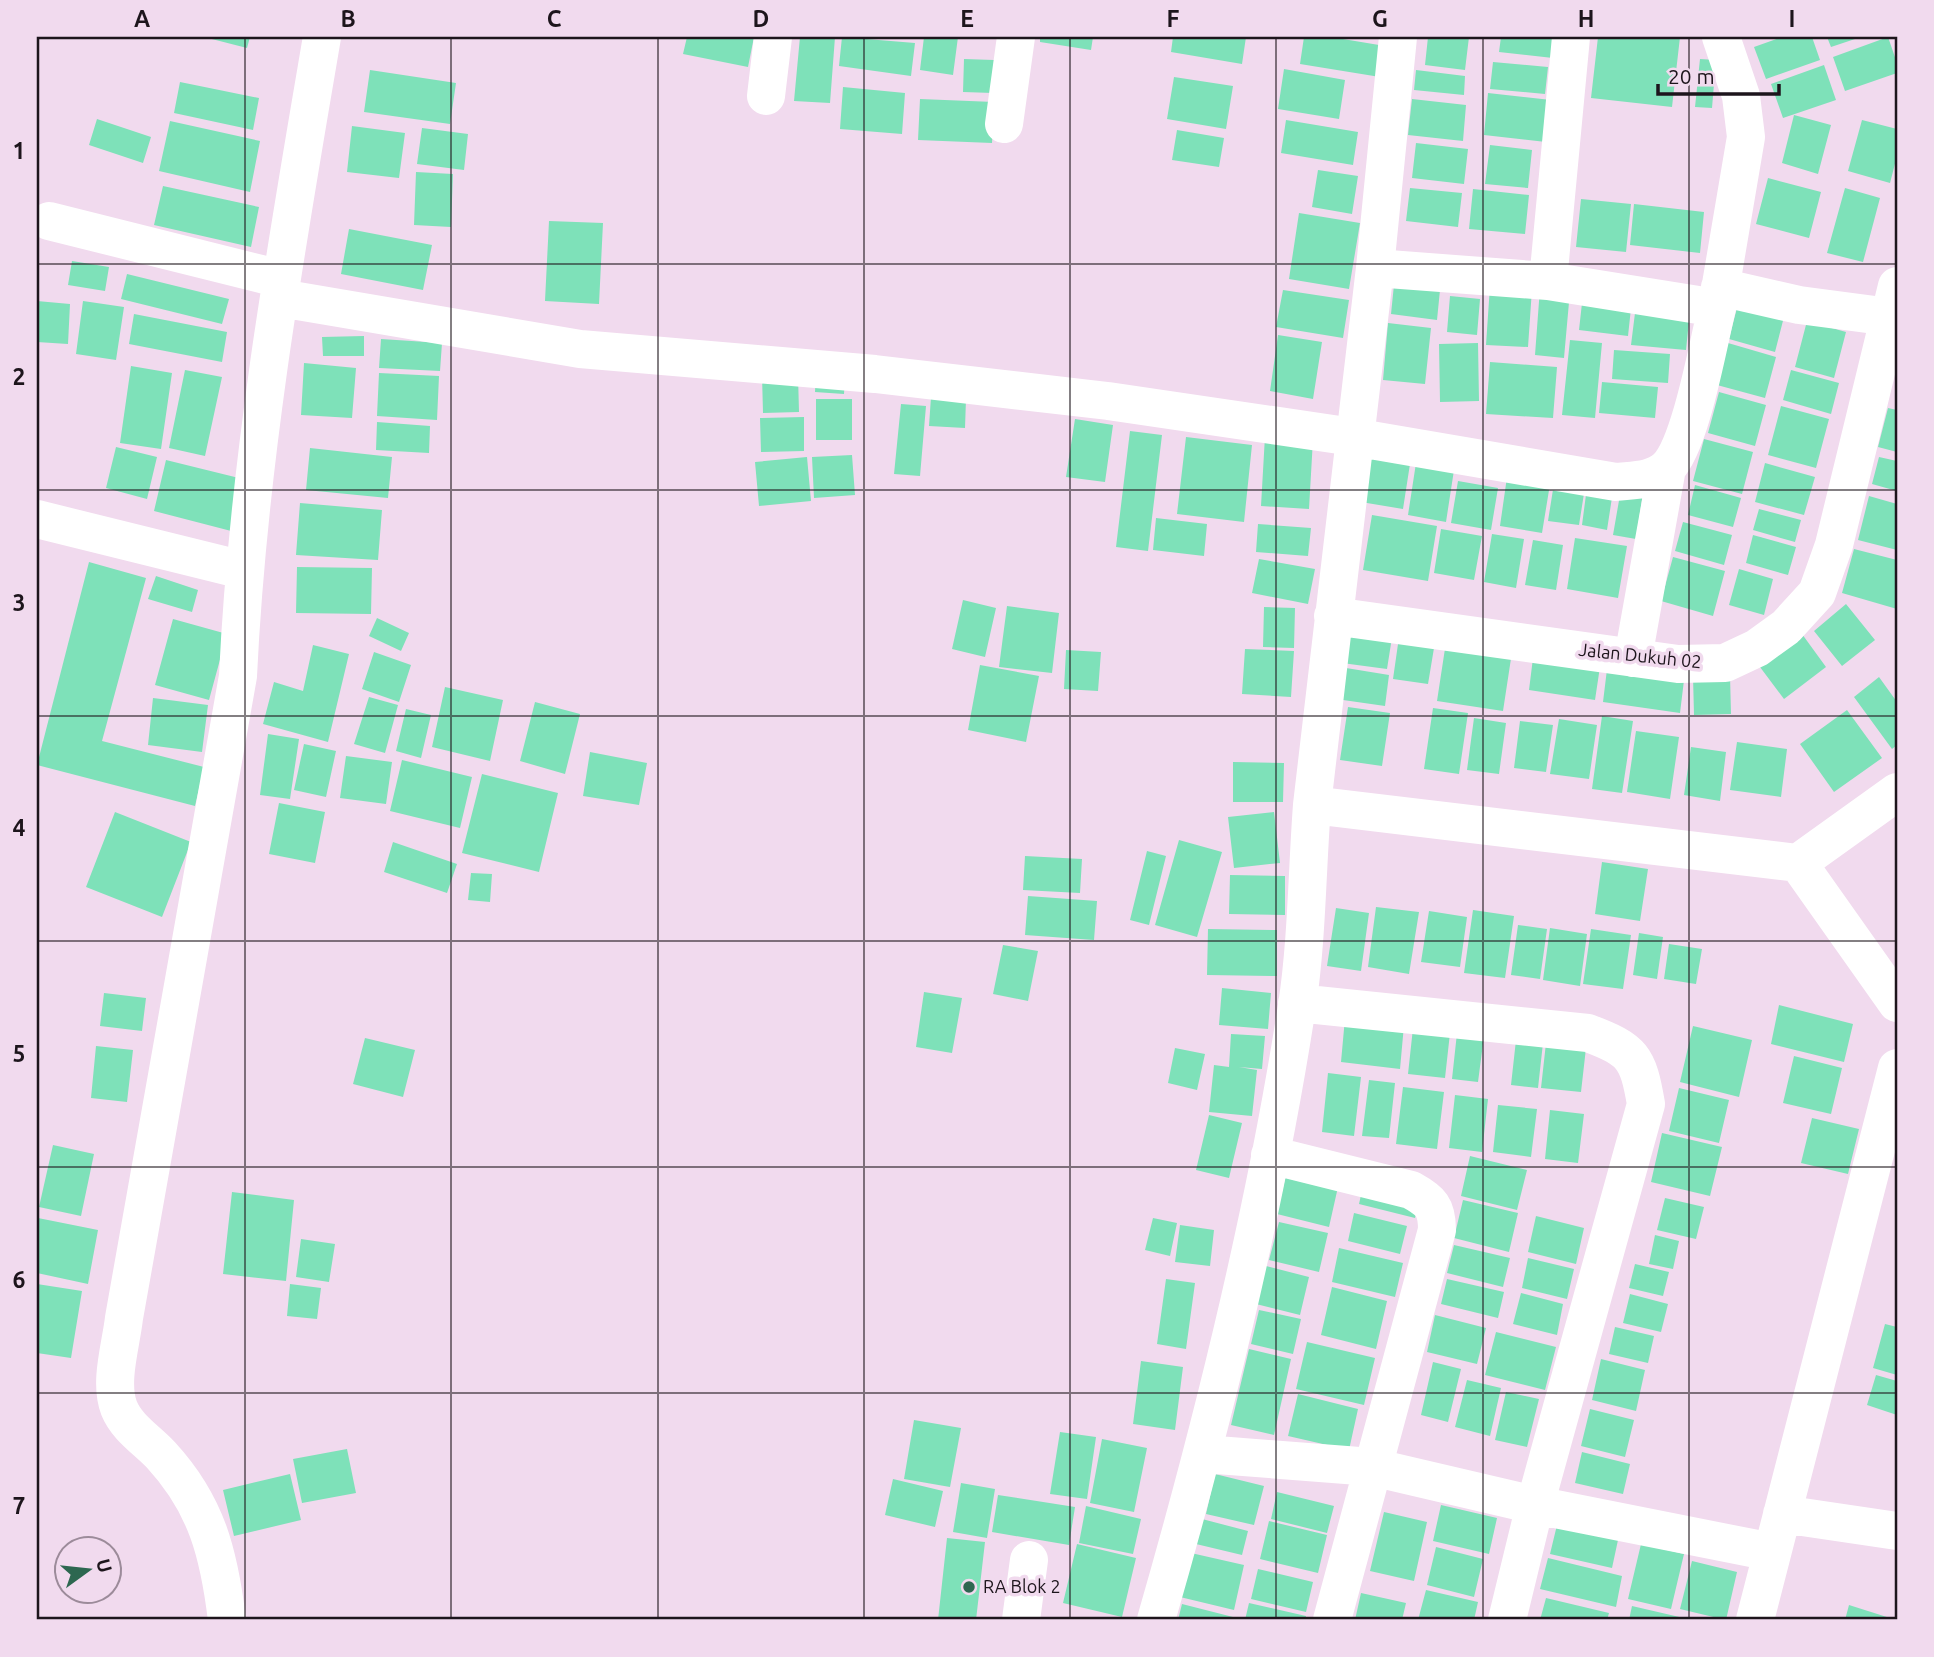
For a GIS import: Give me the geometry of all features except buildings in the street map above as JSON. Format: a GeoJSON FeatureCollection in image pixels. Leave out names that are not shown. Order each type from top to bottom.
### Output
{"type":"FeatureCollection","features":[{"type":"Feature","properties":{"kind":"street"},"geometry":{"type":"LineString","coordinates":[[227,1620],[208,1523],[188,1487],[160,1454],[128,1424],[119,1407],[116,1387],[124,1318],[238,676],[243,570],[281,288],[323,37]]}},
{"type":"Feature","properties":{"kind":"street"},"geometry":{"type":"LineString","coordinates":[[766,96],[773,37]]}},
{"type":"Feature","properties":{"kind":"street"},"geometry":{"type":"LineString","coordinates":[[1004,124],[1016,37]]}},
{"type":"Feature","properties":{"kind":"street"},"geometry":{"type":"LineString","coordinates":[[1156,1620],[1203,1454],[1270,1155],[1297,1003],[1312,804],[1353,437],[1375,268],[1398,37]]}},
{"type":"Feature","properties":{"kind":"street"},"geometry":{"type":"LineString","coordinates":[[1548,281],[1572,37]]}},
{"type":"Feature","properties":{"kind":"street"},"geometry":{"type":"LineString","coordinates":[[1633,658],[1667,468],[1689,419],[1718,298],[1746,137],[1741,96],[1721,37]]}},
{"type":"Feature","properties":{"kind":"street"},"geometry":{"type":"LineString","coordinates":[[49,221],[281,288],[580,349],[875,374],[1108,401],[1353,437],[1616,482],[1647,479],[1667,468]]}},
{"type":"Feature","properties":{"kind":"street"},"geometry":{"type":"LineString","coordinates":[[1375,268],[1799,305],[1893,302]]}},
{"type":"Feature","properties":{"kind":"street","name":"Jalan Dukuh 02"},"geometry":{"type":"LineString","coordinates":[[1333,616],[1678,664],[1725,663],[1757,648],[1786,627],[1817,593],[1833,545],[1893,302]]}},
{"type":"Feature","properties":{"kind":"street"},"geometry":{"type":"LineString","coordinates":[[37,519],[243,570]]}},
{"type":"Feature","properties":{"kind":"street"},"geometry":{"type":"LineString","coordinates":[[1312,804],[1798,863],[1897,792]]}},
{"type":"Feature","properties":{"kind":"street"},"geometry":{"type":"LineString","coordinates":[[1798,863],[1897,1003]]}},
{"type":"Feature","properties":{"kind":"street"},"geometry":{"type":"LineString","coordinates":[[1297,1003],[1588,1033],[1629,1053],[1640,1070],[1646,1104],[1535,1505],[1507,1620]]}},
{"type":"Feature","properties":{"kind":"street"},"geometry":{"type":"LineString","coordinates":[[1755,1620],[1897,1068]]}},
{"type":"Feature","properties":{"kind":"street"},"geometry":{"type":"LineString","coordinates":[[1270,1155],[1411,1190],[1429,1200],[1437,1211],[1437,1230],[1332,1620]]}},
{"type":"Feature","properties":{"kind":"street"},"geometry":{"type":"LineString","coordinates":[[1203,1454],[1372,1467],[1535,1505],[1772,1552]]}},
{"type":"Feature","properties":{"kind":"street"},"geometry":{"type":"LineString","coordinates":[[1782,1514],[1897,1531]]}},
{"type":"Feature","properties":{"kind":"street"},"geometry":{"type":"LineString","coordinates":[[1021,1620],[1029,1560]]}},
{"type":"Feature","properties":{"kind":"place","name":"RA Blok 2"},"geometry":{"type":"Point","coordinates":[969,1587]}}]}
